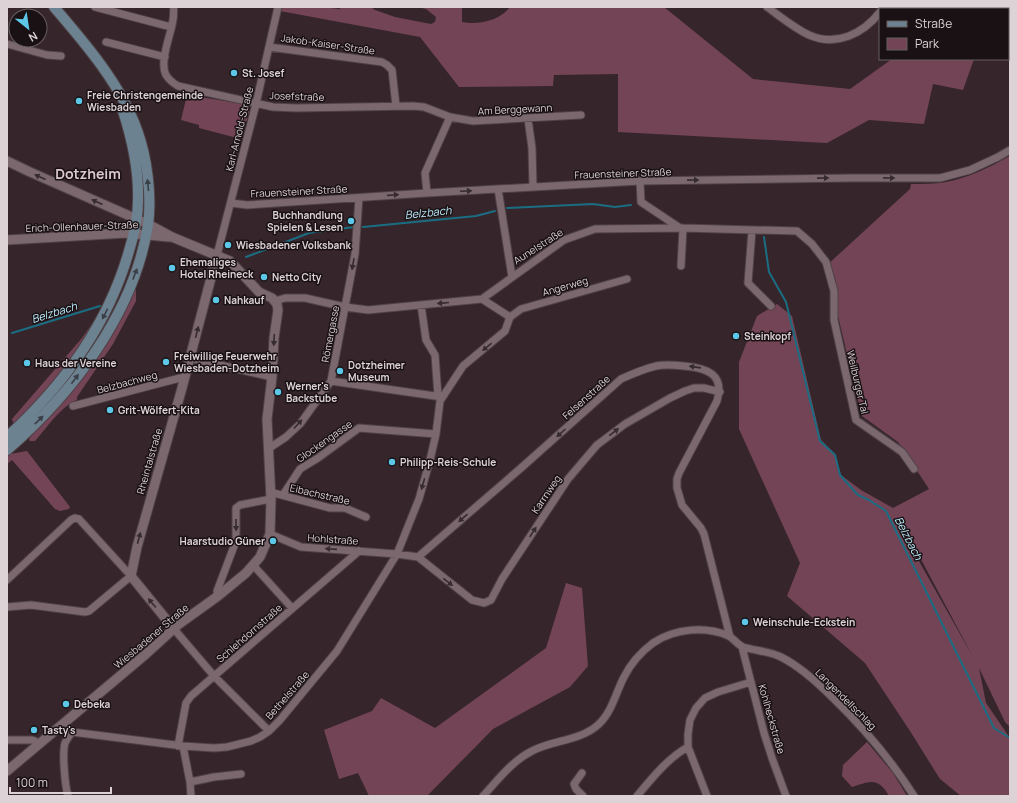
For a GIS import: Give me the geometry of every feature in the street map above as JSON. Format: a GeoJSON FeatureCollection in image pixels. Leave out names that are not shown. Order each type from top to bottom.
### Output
{"type":"FeatureCollection","features":[{"type":"Feature","properties":{"kind":"main road"},"geometry":{"type":"LineString","coordinates":[[24,428],[43,416],[72,384],[96,349],[113,321],[131,284],[138,265],[148,224],[149,196],[146,167],[137,129],[128,108],[114,84],[90,50],[54,7]]}},
{"type":"Feature","properties":{"kind":"main road"},"geometry":{"type":"LineString","coordinates":[[8,445],[24,428],[64,377],[88,343],[104,316],[118,285],[134,234],[138,200],[136,169],[129,130],[114,84]]}},
{"type":"Feature","properties":{"kind":"street"},"geometry":{"type":"LineString","coordinates":[[95,7],[171,27]]}},
{"type":"Feature","properties":{"kind":"street","name":"Josefstraße"},"geometry":{"type":"LineString","coordinates":[[174,7],[164,67],[166,75],[171,82],[178,86],[274,107],[424,107],[450,117]]}},
{"type":"Feature","properties":{"kind":"street","name":"Karl-Arnold-Straße"},"geometry":{"type":"LineString","coordinates":[[217,255],[256,104],[278,7]]}},
{"type":"Feature","properties":{"kind":"street"},"geometry":{"type":"LineString","coordinates":[[767,7],[793,26],[809,35],[817,38],[832,40],[856,34],[865,28],[879,13]]}},
{"type":"Feature","properties":{"kind":"street"},"geometry":{"type":"LineString","coordinates":[[106,42],[165,57]]}},
{"type":"Feature","properties":{"kind":"street"},"geometry":{"type":"LineString","coordinates":[[7,44],[47,56],[61,56]]}},
{"type":"Feature","properties":{"kind":"street","name":"Jakob-Kaiser-Straße"},"geometry":{"type":"LineString","coordinates":[[269,47],[382,62],[388,65],[392,70],[396,106]]}},
{"type":"Feature","properties":{"kind":"street","name":"Am Berggewann"},"geometry":{"type":"LineString","coordinates":[[450,117],[473,122],[581,115]]}},
{"type":"Feature","properties":{"kind":"street"},"geometry":{"type":"LineString","coordinates":[[427,193],[425,173],[450,117]]}},
{"type":"Feature","properties":{"kind":"street"},"geometry":{"type":"LineString","coordinates":[[528,119],[532,148],[533,187]]}},
{"type":"Feature","properties":{"kind":"street","name":"Frauensteiner Straße"},"geometry":{"type":"LineString","coordinates":[[231,203],[248,205],[640,181],[940,178],[970,170],[1010,150]]}},
{"type":"Feature","properties":{"kind":"street"},"geometry":{"type":"LineString","coordinates":[[10,164],[148,224],[172,237],[230,261],[260,292],[275,301],[285,298],[311,298],[345,307],[368,310],[482,299],[510,317],[506,331],[463,366],[440,396]]}},
{"type":"Feature","properties":{"kind":"street"},"geometry":{"type":"LineString","coordinates":[[640,181],[641,202],[682,228],[681,266]]}},
{"type":"Feature","properties":{"kind":"street"},"geometry":{"type":"LineString","coordinates":[[498,189],[512,277]]}},
{"type":"Feature","properties":{"kind":"street","name":"Römergasse"},"geometry":{"type":"LineString","coordinates":[[268,449],[286,437],[300,424],[330,381],[355,254],[359,198]]}},
{"type":"Feature","properties":{"kind":"street","name":"Aunelstraße"},"geometry":{"type":"LineString","coordinates":[[482,299],[564,240],[595,229],[682,228],[797,232],[812,244],[826,262],[834,291],[834,320]]}},
{"type":"Feature","properties":{"kind":"street"},"geometry":{"type":"LineString","coordinates":[[752,230],[748,283],[771,306]]}},
{"type":"Feature","properties":{"kind":"street","name":"Erich-Ollenhauer-Straße"},"geometry":{"type":"LineString","coordinates":[[7,233],[19,239]]}},
{"type":"Feature","properties":{"kind":"street"},"geometry":{"type":"LineString","coordinates":[[114,234],[124,240],[130,247]]}},
{"type":"Feature","properties":{"kind":"street","name":"Erich-Ollenhauer-Straße"},"geometry":{"type":"LineString","coordinates":[[7,240],[114,234],[172,237]]}},
{"type":"Feature","properties":{"kind":"street","name":"Rheintalstraße"},"geometry":{"type":"LineString","coordinates":[[131,576],[143,524],[185,379],[217,255]]}},
{"type":"Feature","properties":{"kind":"street","name":"Angerweg"},"geometry":{"type":"LineString","coordinates":[[510,317],[521,309],[627,278]]}},
{"type":"Feature","properties":{"kind":"street","name":"Wiesbadener Straße"},"geometry":{"type":"LineString","coordinates":[[7,771],[179,624],[218,596],[246,573],[260,556],[270,534],[267,419],[278,310],[275,301]]}},
{"type":"Feature","properties":{"kind":"street"},"geometry":{"type":"LineString","coordinates":[[421,305],[426,340],[435,355],[440,396]]}},
{"type":"Feature","properties":{"kind":"street","name":"Weilburger Tal"},"geometry":{"type":"LineString","coordinates":[[834,320],[856,420],[902,452],[914,469]]}},
{"type":"Feature","properties":{"kind":"street"},"geometry":{"type":"LineString","coordinates":[[190,358],[272,377]]}},
{"type":"Feature","properties":{"kind":"street","name":"Felsenstraße"},"geometry":{"type":"LineString","coordinates":[[418,558],[621,379],[638,371],[658,366],[677,365],[697,367],[713,374],[719,385],[720,392]]}},
{"type":"Feature","properties":{"kind":"street","name":"Belzbachweg"},"geometry":{"type":"LineString","coordinates":[[74,406],[180,378],[185,379]]}},
{"type":"Feature","properties":{"kind":"street"},"geometry":{"type":"LineString","coordinates":[[330,381],[440,396]]}},
{"type":"Feature","properties":{"kind":"street","name":"Karrnweg"},"geometry":{"type":"LineString","coordinates":[[418,558],[472,600],[484,603],[491,600],[502,579],[568,478],[597,445],[625,424],[685,391],[694,388],[704,388],[720,392]]}},
{"type":"Feature","properties":{"kind":"street"},"geometry":{"type":"LineString","coordinates":[[720,392],[717,401],[679,473],[677,488],[682,505],[701,528],[704,534],[730,637]]}},
{"type":"Feature","properties":{"kind":"street","name":"Bethelstraße"},"geometry":{"type":"LineString","coordinates":[[72,732],[204,748],[228,747],[251,741],[268,731],[280,720],[337,650],[397,554],[419,499],[436,434],[440,396]]}},
{"type":"Feature","properties":{"kind":"street","name":"Glockengasse"},"geometry":{"type":"LineString","coordinates":[[283,495],[300,469],[318,458],[359,428],[436,434]]}},
{"type":"Feature","properties":{"kind":"street"},"geometry":{"type":"LineString","coordinates":[[218,596],[217,591],[234,550],[236,541],[236,508],[240,505],[270,495]]}},
{"type":"Feature","properties":{"kind":"street","name":"Eibachstraße"},"geometry":{"type":"LineString","coordinates":[[270,495],[283,495],[330,508],[345,508],[366,517]]}},
{"type":"Feature","properties":{"kind":"street"},"geometry":{"type":"LineString","coordinates":[[7,580],[71,520],[76,518],[79,519],[131,576],[214,676],[268,731]]}},
{"type":"Feature","properties":{"kind":"street","name":"Hohlstraße"},"geometry":{"type":"LineString","coordinates":[[270,534],[301,547],[397,554]]}},
{"type":"Feature","properties":{"kind":"street","name":"Schlehdornstraße"},"geometry":{"type":"LineString","coordinates":[[180,746],[187,701],[191,696],[359,551]]}},
{"type":"Feature","properties":{"kind":"street"},"geometry":{"type":"LineString","coordinates":[[397,554],[418,558]]}},
{"type":"Feature","properties":{"kind":"street"},"geometry":{"type":"LineString","coordinates":[[253,565],[292,608]]}},
{"type":"Feature","properties":{"kind":"street"},"geometry":{"type":"LineString","coordinates":[[7,607],[31,605],[81,612],[89,611],[131,576]]}},
{"type":"Feature","properties":{"kind":"street"},"geometry":{"type":"LineString","coordinates":[[483,796],[509,767],[532,750],[589,731],[599,725],[606,716],[624,676],[632,663],[642,651],[655,642],[676,633],[700,630],[715,632],[730,637],[742,647]]}},
{"type":"Feature","properties":{"kind":"street","name":"Kohlheckstraße"},"geometry":{"type":"LineString","coordinates":[[742,647],[768,746],[786,796]]}},
{"type":"Feature","properties":{"kind":"street","name":"Langendellschlag"},"geometry":{"type":"LineString","coordinates":[[742,647],[765,651],[781,657],[811,677],[850,714],[874,740],[914,796]]}},
{"type":"Feature","properties":{"kind":"street"},"geometry":{"type":"LineString","coordinates":[[707,796],[688,747],[690,720],[696,708],[705,698],[718,692],[751,682]]}},
{"type":"Feature","properties":{"kind":"street"},"geometry":{"type":"LineString","coordinates":[[63,723],[72,732],[66,740],[64,748],[65,785],[68,796]]}},
{"type":"Feature","properties":{"kind":"street"},"geometry":{"type":"LineString","coordinates":[[7,740],[32,740],[38,745]]}},
{"type":"Feature","properties":{"kind":"street"},"geometry":{"type":"LineString","coordinates":[[180,746],[190,782],[191,796]]}},
{"type":"Feature","properties":{"kind":"street"},"geometry":{"type":"LineString","coordinates":[[637,796],[670,759],[688,747]]}},
{"type":"Feature","properties":{"kind":"street"},"geometry":{"type":"LineString","coordinates":[[582,773],[574,784],[576,789],[583,796]]}},
{"type":"Feature","properties":{"kind":"street"},"geometry":{"type":"LineString","coordinates":[[190,782],[214,777],[241,774]]}},
{"type":"Feature","properties":{"kind":"green space"},"geometry":{"type":"Polygon","coordinates":[[[281,7],[321,7],[340,9],[340,7],[371,7],[375,10],[395,17],[431,24],[435,22],[436,17],[426,9],[418,7],[462,7],[462,22],[475,23],[494,19],[510,7],[664,7],[753,79],[850,89],[891,60],[974,60],[963,90],[933,84],[924,124],[869,120],[827,143],[618,132],[618,74],[554,75],[553,86],[459,87],[420,37],[280,11],[281,7]]]}},
{"type":"Feature","properties":{"kind":"green space"},"geometry":{"type":"Polygon","coordinates":[[[998,7],[999,8],[964,8],[998,7]]]}},
{"type":"Feature","properties":{"kind":"green space"},"geometry":{"type":"Polygon","coordinates":[[[1010,16],[1010,50],[1009,50],[1010,16]]]}},
{"type":"Feature","properties":{"kind":"green space"},"geometry":{"type":"Polygon","coordinates":[[[187,95],[251,105],[241,139],[199,128],[199,125],[181,120],[187,95]]]}},
{"type":"Feature","properties":{"kind":"green space"},"geometry":{"type":"Polygon","coordinates":[[[1010,156],[1010,727],[1005,722],[979,668],[986,703],[1010,738],[1010,796],[961,796],[940,779],[865,663],[787,596],[800,563],[739,429],[739,362],[757,316],[777,304],[792,316],[821,440],[835,454],[841,475],[861,490],[893,508],[929,489],[898,442],[862,416],[826,266],[910,189],[911,184],[938,183],[962,178],[979,172],[1010,156]],[[899,518],[920,563],[973,657],[899,518]]]}},
{"type":"Feature","properties":{"kind":"green space"},"geometry":{"type":"Polygon","coordinates":[[[136,289],[136,301],[113,344],[77,397],[77,400],[65,407],[35,441],[30,441],[30,437],[58,407],[100,355],[136,289]]]}},
{"type":"Feature","properties":{"kind":"green space"},"geometry":{"type":"Polygon","coordinates":[[[98,315],[89,334],[50,389],[14,425],[12,419],[82,338],[98,315]]]}},
{"type":"Feature","properties":{"kind":"green space"},"geometry":{"type":"Polygon","coordinates":[[[27,451],[70,507],[69,509],[60,511],[55,509],[12,460],[7,464],[7,457],[10,454],[27,451]]]}},
{"type":"Feature","properties":{"kind":"green space"},"geometry":{"type":"Polygon","coordinates":[[[566,583],[582,588],[588,666],[570,687],[493,729],[427,796],[369,796],[358,773],[339,779],[324,730],[372,711],[381,698],[435,728],[546,648],[566,583]]]}},
{"type":"Feature","properties":{"kind":"green space"},"geometry":{"type":"Polygon","coordinates":[[[867,742],[893,773],[907,796],[889,796],[881,786],[874,782],[864,783],[852,787],[842,776],[843,765],[867,742]]]}},
{"type":"Feature","properties":{"kind":"waterway","name":"Belzbach"},"geometry":{"type":"LineString","coordinates":[[507,208],[593,204],[615,207],[631,205]]}},
{"type":"Feature","properties":{"kind":"waterway","name":"Belzbach"},"geometry":{"type":"LineString","coordinates":[[363,227],[476,216],[495,211]]}},
{"type":"Feature","properties":{"kind":"waterway","name":"Belzbach"},"geometry":{"type":"LineString","coordinates":[[246,257],[309,233],[354,227]]}},
{"type":"Feature","properties":{"kind":"waterway","name":"Belzbach"},"geometry":{"type":"LineString","coordinates":[[764,237],[769,272],[786,302],[820,441],[835,455],[840,475],[858,495],[886,511],[994,728],[1010,738]]}},
{"type":"Feature","properties":{"kind":"waterway","name":"Belzbach"},"geometry":{"type":"LineString","coordinates":[[12,333],[100,306]]}},
{"type":"Feature","properties":{"kind":"place","name":"St. Josef"},"geometry":{"type":"Point","coordinates":[234,73]}},
{"type":"Feature","properties":{"kind":"place","name":"Freie Christengemeinde Wiesbaden"},"geometry":{"type":"Point","coordinates":[79,101]}},
{"type":"Feature","properties":{"kind":"place","name":"Buchhandlung Spielen & Lesen"},"geometry":{"type":"Point","coordinates":[351,221]}},
{"type":"Feature","properties":{"kind":"place","name":"Wiesbadener Volksbank"},"geometry":{"type":"Point","coordinates":[228,245]}},
{"type":"Feature","properties":{"kind":"place","name":"Ehemaliges Hotel Rheineck"},"geometry":{"type":"Point","coordinates":[172,268]}},
{"type":"Feature","properties":{"kind":"place","name":"Netto City"},"geometry":{"type":"Point","coordinates":[264,277]}},
{"type":"Feature","properties":{"kind":"place","name":"Nahkauf"},"geometry":{"type":"Point","coordinates":[216,300]}},
{"type":"Feature","properties":{"kind":"place","name":"Steinkopf"},"geometry":{"type":"Point","coordinates":[736,336]}},
{"type":"Feature","properties":{"kind":"place","name":"Freiwillige Feuerwehr Wiesbaden-Dotzheim"},"geometry":{"type":"Point","coordinates":[166,362]}},
{"type":"Feature","properties":{"kind":"place","name":"Haus der Vereine"},"geometry":{"type":"Point","coordinates":[27,363]}},
{"type":"Feature","properties":{"kind":"place","name":"Dotzheimer Museum"},"geometry":{"type":"Point","coordinates":[340,371]}},
{"type":"Feature","properties":{"kind":"place","name":"Werner's Backstube"},"geometry":{"type":"Point","coordinates":[278,392]}},
{"type":"Feature","properties":{"kind":"place","name":"Grit-Wölfert-Kita"},"geometry":{"type":"Point","coordinates":[110,410]}},
{"type":"Feature","properties":{"kind":"place","name":"Philipp-Reis-Schule"},"geometry":{"type":"Point","coordinates":[392,462]}},
{"type":"Feature","properties":{"kind":"place","name":"Haarstudio Güner"},"geometry":{"type":"Point","coordinates":[273,541]}},
{"type":"Feature","properties":{"kind":"place","name":"Weinschule-Eckstein"},"geometry":{"type":"Point","coordinates":[745,622]}},
{"type":"Feature","properties":{"kind":"place","name":"Debeka"},"geometry":{"type":"Point","coordinates":[66,704]}},
{"type":"Feature","properties":{"kind":"place","name":"Tasty's"},"geometry":{"type":"Point","coordinates":[34,730]}},
{"type":"Feature","properties":{"kind":"district","name":"Dotzheim"},"geometry":{"type":"Point","coordinates":[88,173]}}]}
